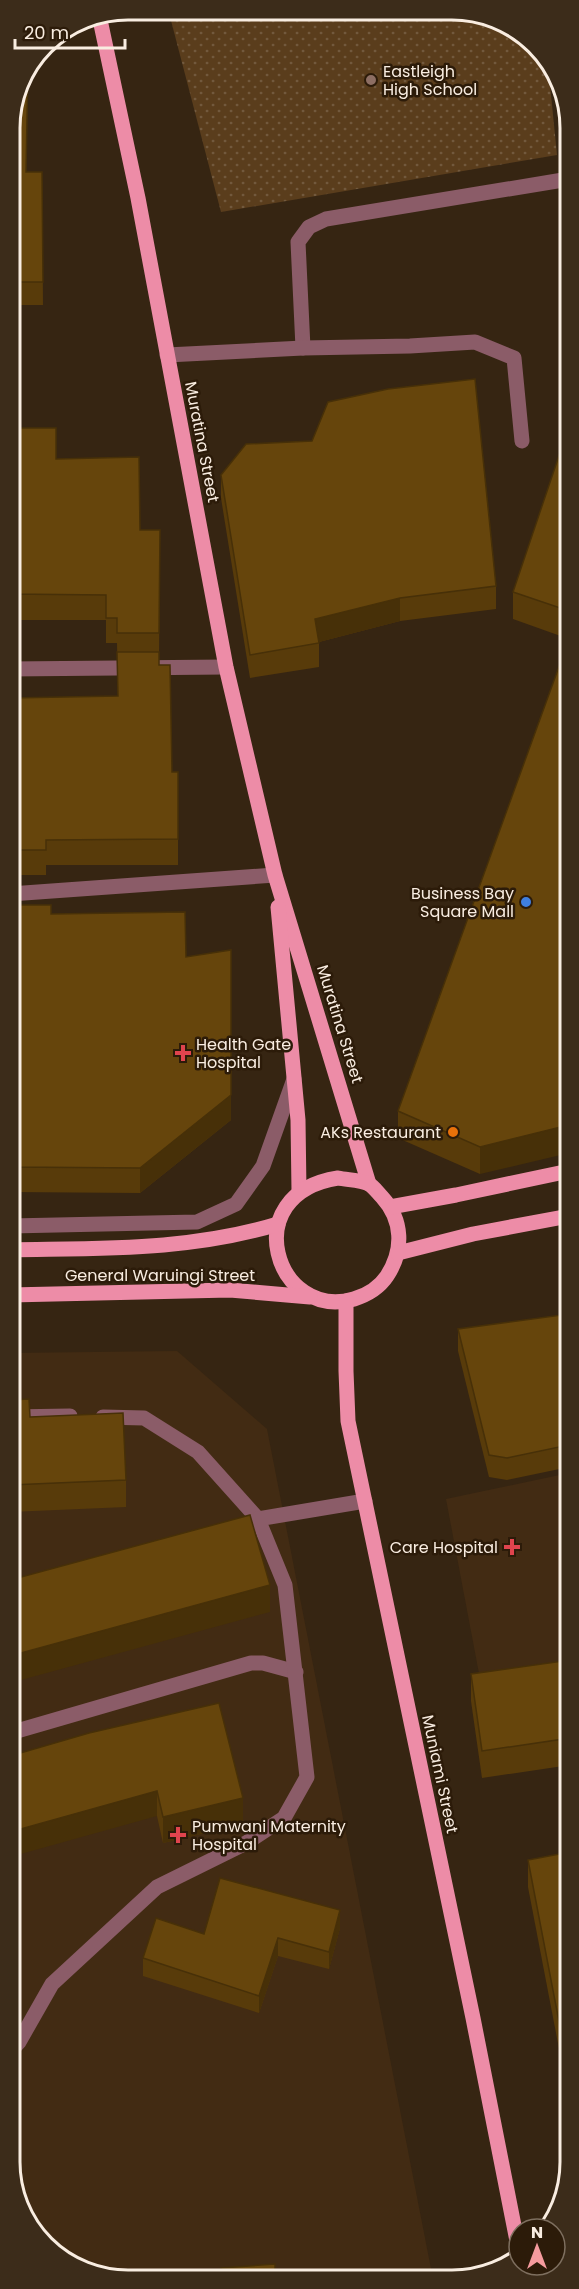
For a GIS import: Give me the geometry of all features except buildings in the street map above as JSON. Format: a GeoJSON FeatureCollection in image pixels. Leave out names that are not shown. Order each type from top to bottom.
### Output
{"type":"FeatureCollection","features":[{"type":"Feature","properties":{"kind":"main road","name":"Muratina Street"},"geometry":{"type":"LineString","coordinates":[[101,23],[138,198],[226,667],[275,875],[369,1184]]}},
{"type":"Feature","properties":{"kind":"main road","name":"Muratina Street"},"geometry":{"type":"LineString","coordinates":[[275,875],[298,1120],[300,1191]]}},
{"type":"Feature","properties":{"kind":"main road"},"geometry":{"type":"LineString","coordinates":[[390,1206],[456,1195],[559,1173]]}},
{"type":"Feature","properties":{"kind":"main road"},"geometry":{"type":"LineString","coordinates":[[338,1178],[369,1184],[390,1206],[398,1225],[399,1246],[394,1266],[382,1283],[366,1295],[346,1301],[310,1297],[292,1281],[281,1264],[276,1244],[278,1224],[286,1206],[300,1191],[318,1181],[338,1178]]}},
{"type":"Feature","properties":{"kind":"main road"},"geometry":{"type":"LineString","coordinates":[[398,1253],[473,1234],[559,1218]]}},
{"type":"Feature","properties":{"kind":"main road","name":"General Waruingi Street"},"geometry":{"type":"LineString","coordinates":[[20,1250],[163,1247],[219,1240],[278,1224]]}},
{"type":"Feature","properties":{"kind":"main road","name":"General Waruingi Street"},"geometry":{"type":"LineString","coordinates":[[20,1295],[230,1290],[310,1297]]}},
{"type":"Feature","properties":{"kind":"main road","name":"Muniami Street"},"geometry":{"type":"LineString","coordinates":[[346,1301],[348,1421],[513,2217]]}},
{"type":"Feature","properties":{"kind":"street"},"geometry":{"type":"LineString","coordinates":[[303,348],[298,242],[309,226],[326,219],[560,180]]}},
{"type":"Feature","properties":{"kind":"street"},"geometry":{"type":"LineString","coordinates":[[167,355],[475,342],[514,358],[522,441]]}},
{"type":"Feature","properties":{"kind":"street"},"geometry":{"type":"LineString","coordinates":[[20,669],[226,667]]}},
{"type":"Feature","properties":{"kind":"street"},"geometry":{"type":"LineString","coordinates":[[20,893],[275,875]]}},
{"type":"Feature","properties":{"kind":"street"},"geometry":{"type":"LineString","coordinates":[[20,1226],[197,1222],[237,1204],[263,1166],[294,1079]]}},
{"type":"Feature","properties":{"kind":"street"},"geometry":{"type":"LineString","coordinates":[[20,1417],[144,1418],[198,1452],[258,1519],[285,1585],[307,1777],[284,1818],[246,1843],[156,1887],[52,1984],[20,2040]]}},
{"type":"Feature","properties":{"kind":"street"},"geometry":{"type":"LineString","coordinates":[[258,1519],[365,1501]]}},
{"type":"Feature","properties":{"kind":"street"},"geometry":{"type":"LineString","coordinates":[[20,1730],[251,1663],[262,1663],[296,1672]]}},
{"type":"Feature","properties":{"kind":"shaded area","name":"Eastleigh High School"},"geometry":{"type":"Polygon","coordinates":[[[171,20],[466,20],[486,25],[517,42],[533,56],[550,84],[557,155],[221,212],[171,20]]]}},
{"type":"Feature","properties":{"kind":"shaded area","name":"Pumwani Maternity Hospital"},"geometry":{"type":"Polygon","coordinates":[[[177,1351],[267,1429],[431,2270],[113,2269],[80,2258],[51,2238],[38,2222],[25,2196],[20,2176],[20,1353],[177,1351]]]}},
{"type":"Feature","properties":{"kind":"shaded area","name":"Care Hospital"},"geometry":{"type":"Polygon","coordinates":[[[559,1475],[559,1667],[481,1684],[446,1499],[559,1475]]]}},
{"type":"Feature","properties":{"kind":"place","name":"Eastleigh High School"},"geometry":{"type":"Point","coordinates":[371,80]}},
{"type":"Feature","properties":{"kind":"place","name":"Business Bay Square Mall"},"geometry":{"type":"Point","coordinates":[526,902]}},
{"type":"Feature","properties":{"kind":"place","name":"Health Gate Hospital"},"geometry":{"type":"Point","coordinates":[183,1053]}},
{"type":"Feature","properties":{"kind":"place","name":"AKs Restaurant"},"geometry":{"type":"Point","coordinates":[453,1132]}},
{"type":"Feature","properties":{"kind":"place","name":"Care Hospital"},"geometry":{"type":"Point","coordinates":[512,1547]}},
{"type":"Feature","properties":{"kind":"place","name":"Pumwani Maternity Hospital"},"geometry":{"type":"Point","coordinates":[178,1835]}}]}
